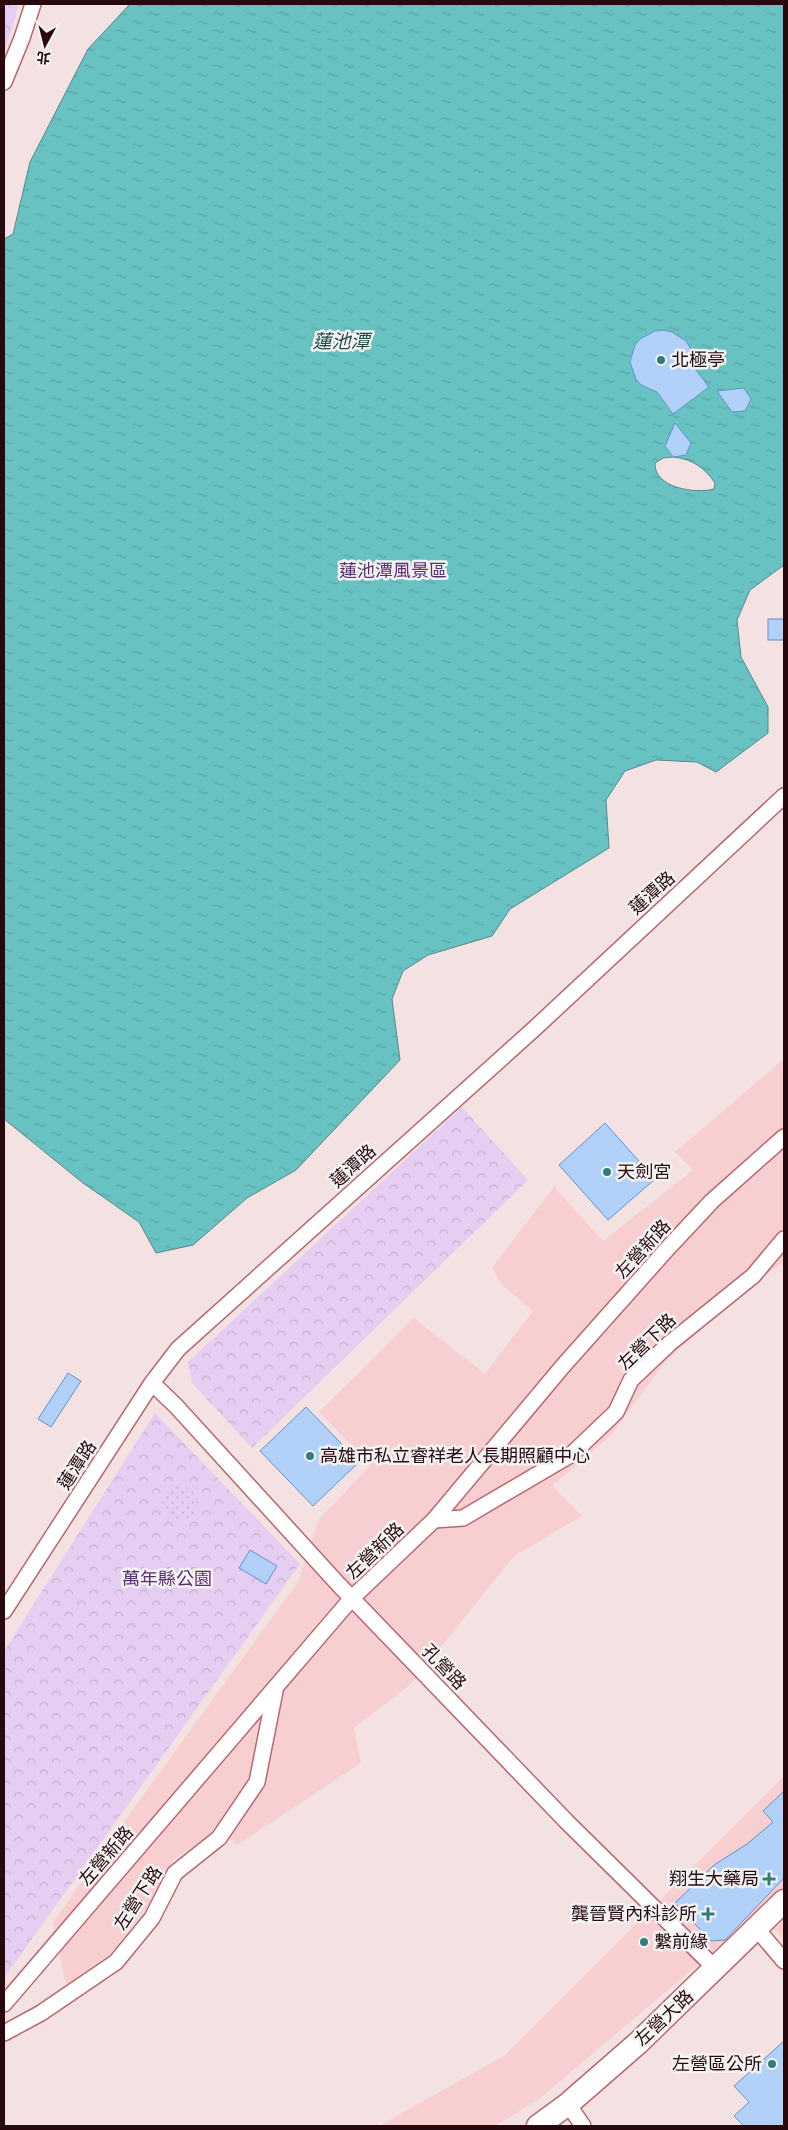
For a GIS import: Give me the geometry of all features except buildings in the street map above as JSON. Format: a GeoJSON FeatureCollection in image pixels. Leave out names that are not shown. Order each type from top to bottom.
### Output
{"type":"FeatureCollection","features":[{"type":"Feature","properties":{"kind":"street"},"geometry":{"type":"LineString","coordinates":[[5,73],[33,4]]}},
{"type":"Feature","properties":{"kind":"street","name":"蓮潭路"},"geometry":{"type":"LineString","coordinates":[[4,1612],[152,1383],[178,1350],[534,1029],[784,796]]}},
{"type":"Feature","properties":{"kind":"street","name":"左營新路"},"geometry":{"type":"LineString","coordinates":[[4,2004],[352,1598],[434,1520],[563,1366],[712,1201],[784,1137]]}},
{"type":"Feature","properties":{"kind":"street","name":"左營下路"},"geometry":{"type":"LineString","coordinates":[[434,1520],[463,1518],[572,1454],[616,1412],[631,1380],[670,1343],[753,1276],[784,1239]]}},
{"type":"Feature","properties":{"kind":"street","name":"孔營路"},"geometry":{"type":"LineString","coordinates":[[152,1383],[176,1406],[352,1598],[567,1822],[716,1969]]}},
{"type":"Feature","properties":{"kind":"street","name":"左營下路"},"geometry":{"type":"LineString","coordinates":[[4,2033],[41,2013],[116,1962],[152,1918],[175,1873],[219,1838],[257,1782],[275,1690]]}},
{"type":"Feature","properties":{"kind":"street","name":"左營大路"},"geometry":{"type":"LineString","coordinates":[[538,2126],[568,2104],[638,2043],[784,1901]]}},
{"type":"Feature","properties":{"kind":"street"},"geometry":{"type":"LineString","coordinates":[[757,1929],[784,1961]]}},
{"type":"Feature","properties":{"kind":"street"},"geometry":{"type":"LineString","coordinates":[[568,2104],[583,2126]]}},
{"type":"Feature","properties":{"kind":"shaded area"},"geometry":{"type":"Polygon","coordinates":[[[784,1059],[784,1261],[720,1313],[665,1362],[611,1435],[552,1486],[582,1516],[514,1556],[411,1684],[354,1728],[361,1763],[237,1845],[217,1831],[173,1860],[153,1900],[111,1953],[66,1985],[53,1923],[298,1582],[319,1519],[371,1465],[319,1412],[414,1318],[485,1374],[533,1311],[502,1285],[492,1268],[554,1187],[603,1241],[693,1170],[675,1152],[784,1059]]]}},
{"type":"Feature","properties":{"kind":"shaded area"},"geometry":{"type":"Polygon","coordinates":[[[784,1776],[784,1940],[759,1913],[539,2099],[495,2126],[379,2126],[504,2056],[784,1776]]]}},
{"type":"Feature","properties":{"kind":"green space"},"geometry":{"type":"Polygon","coordinates":[[[4,4],[19,4],[4,54],[4,4]]]}},
{"type":"Feature","properties":{"kind":"green space"},"geometry":{"type":"Polygon","coordinates":[[[462,1107],[528,1180],[252,1448],[192,1383],[188,1362],[462,1107]]]}},
{"type":"Feature","properties":{"kind":"green space","name":"萬年縣公園"},"geometry":{"type":"Polygon","coordinates":[[[155,1413],[300,1564],[4,1978],[4,1651],[155,1413]]]}},
{"type":"Feature","properties":{"kind":"green space"},"geometry":{"type":"Polygon","coordinates":[[[180,1486],[192,1491],[197,1503],[192,1515],[180,1520],[168,1515],[163,1503],[168,1491],[180,1486]]]}},
{"type":"Feature","properties":{"kind":"water","name":"蓮池潭"},"geometry":{"type":"Polygon","coordinates":[[[130,4],[784,4],[784,565],[750,590],[737,620],[741,657],[768,707],[768,733],[716,772],[697,762],[656,760],[625,771],[606,800],[609,848],[510,909],[492,936],[428,955],[403,971],[392,999],[400,1060],[296,1170],[247,1198],[193,1245],[156,1253],[139,1222],[83,1183],[4,1119],[4,239],[13,234],[30,162],[88,49],[130,4]],[[663,458],[655,463],[656,472],[668,484],[687,490],[714,489],[715,483],[702,468],[680,458],[663,458]]]}},
{"type":"Feature","properties":{"kind":"place","name":"北極亭"},"geometry":{"type":"Point","coordinates":[661,360]}},
{"type":"Feature","properties":{"kind":"place","name":"天劍宮"},"geometry":{"type":"Point","coordinates":[607,1172]}},
{"type":"Feature","properties":{"kind":"place","name":"高雄市私立睿祥老人長期照顧中心"},"geometry":{"type":"Point","coordinates":[310,1456]}},
{"type":"Feature","properties":{"kind":"place","name":"翔生大藥局"},"geometry":{"type":"Point","coordinates":[769,1879]}},
{"type":"Feature","properties":{"kind":"place","name":"龔晉賢內科診所"},"geometry":{"type":"Point","coordinates":[708,1914]}},
{"type":"Feature","properties":{"kind":"place","name":"繫前緣"},"geometry":{"type":"Point","coordinates":[644,1942]}},
{"type":"Feature","properties":{"kind":"place","name":"左營區公所"},"geometry":{"type":"Point","coordinates":[772,2064]}},
{"type":"Feature","properties":{"kind":"park label","name":"蓮池潭風景區"},"geometry":{"type":"Point","coordinates":[393,571]}}]}
